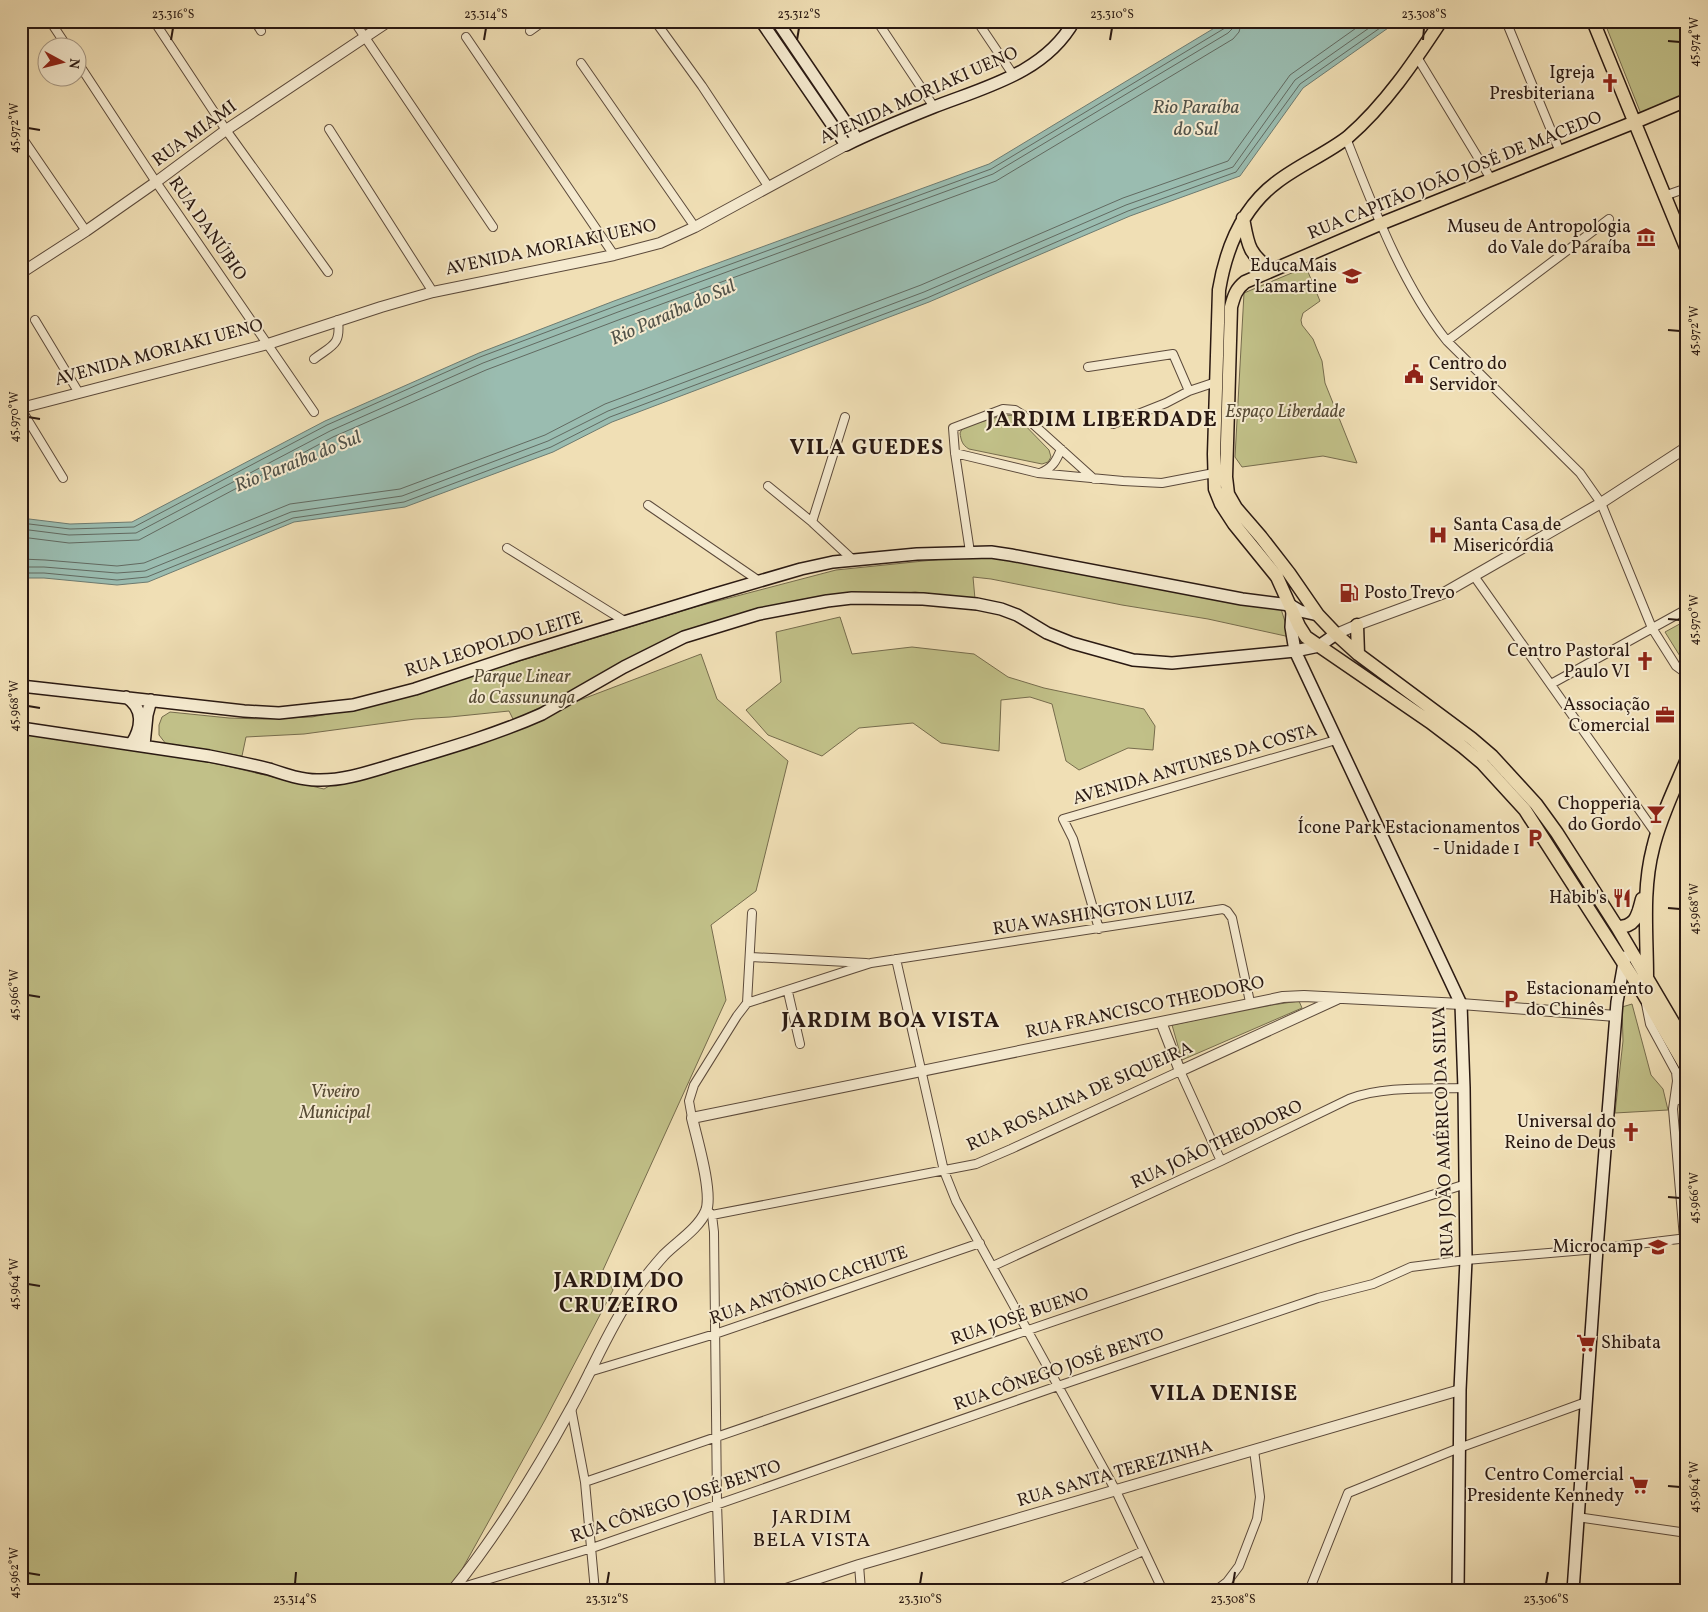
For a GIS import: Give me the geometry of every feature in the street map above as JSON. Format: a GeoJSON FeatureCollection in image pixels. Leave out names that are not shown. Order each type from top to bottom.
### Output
{"type":"FeatureCollection","features":[{"type":"Feature","properties":{"kind":"main road"},"geometry":{"type":"LineString","coordinates":[[761,21],[846,145]]}},
{"type":"Feature","properties":{"kind":"main road"},"geometry":{"type":"LineString","coordinates":[[777,21],[857,139]]}},
{"type":"Feature","properties":{"kind":"main road","name":"AVENIDA MORIAKI UENO"},"geometry":{"type":"LineString","coordinates":[[846,145],[934,107],[1014,76],[1041,60],[1053,50],[1074,21]]}},
{"type":"Feature","properties":{"kind":"main road"},"geometry":{"type":"LineString","coordinates":[[1441,21],[1417,57],[1367,119],[1346,138],[1277,182],[1259,198],[1243,218],[1228,250],[1219,290],[1215,489],[1221,504],[1234,524],[1277,577],[1291,609],[1306,636],[1464,747],[1525,810],[1536,824],[1644,995],[1687,1069]]}},
{"type":"Feature","properties":{"kind":"main road"},"geometry":{"type":"LineString","coordinates":[[1593,21],[1687,250]]}},
{"type":"Feature","properties":{"kind":"main road","name":"RUA CAPITÃO JOÃO JOSÉ DE MACEDO"},"geometry":{"type":"LineString","coordinates":[[1318,615],[1289,573],[1236,508],[1228,494],[1225,452],[1231,307],[1238,287],[1254,277],[1380,224],[1687,100]]}},
{"type":"Feature","properties":{"kind":"main road"},"geometry":{"type":"LineString","coordinates":[[1243,218],[1252,252],[1257,259],[1271,270]]}},
{"type":"Feature","properties":{"kind":"main road","name":"RUA LEOPOLDO LEITE"},"geometry":{"type":"LineString","coordinates":[[21,686],[279,713],[353,705],[415,689],[801,569],[852,559],[970,552],[991,552],[1011,555],[1318,615]]}},
{"type":"Feature","properties":{"kind":"main road"},"geometry":{"type":"LineString","coordinates":[[21,728],[144,745],[240,762],[299,778],[316,780],[343,778],[443,750],[523,722],[542,714],[655,650],[684,637],[759,614],[827,601],[852,598],[923,599],[977,604],[1018,615],[1059,639],[1133,660],[1172,663],[1295,651],[1319,646],[1336,634]]}},
{"type":"Feature","properties":{"kind":"main road","name":"RUA JOÃO AMÉRICO DA SILVA"},"geometry":{"type":"LineString","coordinates":[[1291,609],[1291,627],[1295,651],[1461,1004],[1466,1260],[1460,1390],[1458,1591]]}},
{"type":"Feature","properties":{"kind":"main road"},"geometry":{"type":"LineString","coordinates":[[1318,615],[1358,654],[1471,738],[1492,756],[1536,804],[1558,833],[1617,927],[1687,1046]]}},
{"type":"Feature","properties":{"kind":"main road"},"geometry":{"type":"LineString","coordinates":[[1356,625],[1358,654]]}},
{"type":"Feature","properties":{"kind":"main road"},"geometry":{"type":"LineString","coordinates":[[124,697],[134,702],[140,711]]}},
{"type":"Feature","properties":{"kind":"main road"},"geometry":{"type":"LineString","coordinates":[[144,745],[148,699]]}},
{"type":"Feature","properties":{"kind":"main road"},"geometry":{"type":"LineString","coordinates":[[132,743],[137,732],[140,711],[148,699]]}},
{"type":"Feature","properties":{"kind":"main road"},"geometry":{"type":"LineString","coordinates":[[1644,995],[1647,978],[1646,888],[1652,849],[1687,759]]}},
{"type":"Feature","properties":{"kind":"main road"},"geometry":{"type":"LineString","coordinates":[[1617,927],[1625,927],[1632,922],[1637,915],[1646,888]]}},
{"type":"Feature","properties":{"kind":"main road"},"geometry":{"type":"LineString","coordinates":[[1573,1591],[1597,1249],[1616,1016],[1623,964],[1628,946]]}},
{"type":"Feature","properties":{"kind":"street"},"geometry":{"type":"LineString","coordinates":[[50,21],[61,38]]}},
{"type":"Feature","properties":{"kind":"street"},"geometry":{"type":"LineString","coordinates":[[154,21],[226,130],[328,272]]}},
{"type":"Feature","properties":{"kind":"street"},"geometry":{"type":"LineString","coordinates":[[254,21],[261,31]]}},
{"type":"Feature","properties":{"kind":"street"},"geometry":{"type":"LineString","coordinates":[[354,21],[494,227]]}},
{"type":"Feature","properties":{"kind":"street","name":"RUA MIAMI"},"geometry":{"type":"LineString","coordinates":[[21,273],[86,232],[226,130],[388,21]]}},
{"type":"Feature","properties":{"kind":"street"},"geometry":{"type":"LineString","coordinates":[[530,31],[544,21]]}},
{"type":"Feature","properties":{"kind":"street"},"geometry":{"type":"LineString","coordinates":[[656,21],[702,86],[768,186]]}},
{"type":"Feature","properties":{"kind":"street"},"geometry":{"type":"LineString","coordinates":[[877,21],[934,107]]}},
{"type":"Feature","properties":{"kind":"street"},"geometry":{"type":"LineString","coordinates":[[977,21],[1014,76]]}},
{"type":"Feature","properties":{"kind":"street"},"geometry":{"type":"LineString","coordinates":[[1506,21],[1560,152]]}},
{"type":"Feature","properties":{"kind":"street"},"geometry":{"type":"LineString","coordinates":[[466,37],[614,255]]}},
{"type":"Feature","properties":{"kind":"street"},"geometry":{"type":"LineString","coordinates":[[1417,57],[1492,179]]}},
{"type":"Feature","properties":{"kind":"street"},"geometry":{"type":"LineString","coordinates":[[581,63],[695,227]]}},
{"type":"Feature","properties":{"kind":"street","name":"RUA DANÚBIO"},"geometry":{"type":"LineString","coordinates":[[88,77],[156,182],[314,412]]}},
{"type":"Feature","properties":{"kind":"street"},"geometry":{"type":"LineString","coordinates":[[329,128],[433,292]]}},
{"type":"Feature","properties":{"kind":"street"},"geometry":{"type":"LineString","coordinates":[[21,136],[86,232]]}},
{"type":"Feature","properties":{"kind":"street"},"geometry":{"type":"LineString","coordinates":[[1346,138],[1380,224],[1431,321],[1447,341],[1580,473],[1601,502],[1652,628],[1676,666],[1687,674]]}},
{"type":"Feature","properties":{"kind":"street","name":"AVENIDA MORIAKI UENO"},"geometry":{"type":"LineString","coordinates":[[21,408],[268,344],[338,320],[433,292],[614,255],[660,243],[695,227],[846,145]]}},
{"type":"Feature","properties":{"kind":"street"},"geometry":{"type":"LineString","coordinates":[[1664,196],[1687,188]]}},
{"type":"Feature","properties":{"kind":"street"},"geometry":{"type":"LineString","coordinates":[[1447,341],[1608,219]]}},
{"type":"Feature","properties":{"kind":"street"},"geometry":{"type":"LineString","coordinates":[[35,320],[79,392]]}},
{"type":"Feature","properties":{"kind":"street"},"geometry":{"type":"LineString","coordinates":[[314,359],[339,338],[338,320]]}},
{"type":"Feature","properties":{"kind":"street"},"geometry":{"type":"LineString","coordinates":[[1088,368],[1173,354],[1189,391]]}},
{"type":"Feature","properties":{"kind":"street"},"geometry":{"type":"LineString","coordinates":[[1113,424],[1166,403],[1189,391],[1216,382]]}},
{"type":"Feature","properties":{"kind":"street"},"geometry":{"type":"LineString","coordinates":[[21,408],[63,478]]}},
{"type":"Feature","properties":{"kind":"street"},"geometry":{"type":"LineString","coordinates":[[970,552],[953,428],[1004,409],[1015,410],[1094,479]]}},
{"type":"Feature","properties":{"kind":"street"},"geometry":{"type":"LineString","coordinates":[[812,522],[845,417]]}},
{"type":"Feature","properties":{"kind":"street"},"geometry":{"type":"LineString","coordinates":[[1336,634],[1444,593],[1601,502],[1687,447]]}},
{"type":"Feature","properties":{"kind":"street"},"geometry":{"type":"LineString","coordinates":[[1038,473],[1048,469],[1056,462],[1060,449]]}},
{"type":"Feature","properties":{"kind":"street"},"geometry":{"type":"LineString","coordinates":[[955,453],[1038,473],[1094,479],[1162,483],[1214,473]]}},
{"type":"Feature","properties":{"kind":"street"},"geometry":{"type":"LineString","coordinates":[[768,486],[812,522],[852,559]]}},
{"type":"Feature","properties":{"kind":"street"},"geometry":{"type":"LineString","coordinates":[[648,505],[759,581]]}},
{"type":"Feature","properties":{"kind":"street"},"geometry":{"type":"LineString","coordinates":[[507,548],[626,622]]}},
{"type":"Feature","properties":{"kind":"street"},"geometry":{"type":"LineString","coordinates":[[1474,576],[1657,835]]}},
{"type":"Feature","properties":{"kind":"street"},"geometry":{"type":"LineString","coordinates":[[1551,684],[1687,609]]}},
{"type":"Feature","properties":{"kind":"street","name":"AVENIDA ANTUNES DA COSTA"},"geometry":{"type":"LineString","coordinates":[[1100,929],[1073,839],[1062,819],[1336,740]]}},
{"type":"Feature","properties":{"kind":"street","name":"RUA WASHINGTON LUIZ"},"geometry":{"type":"LineString","coordinates":[[747,1004],[871,963],[1218,910],[1228,911],[1232,918],[1250,1002]]}},
{"type":"Feature","properties":{"kind":"street"},"geometry":{"type":"LineString","coordinates":[[720,1591],[717,1503],[714,1232],[690,1101],[694,1085],[736,1016],[747,1004],[752,913]]}},
{"type":"Feature","properties":{"kind":"street","name":"RUA WASHINGTON LUIZ"},"geometry":{"type":"LineString","coordinates":[[750,957],[871,963]]}},
{"type":"Feature","properties":{"kind":"street"},"geometry":{"type":"LineString","coordinates":[[896,959],[944,1170],[956,1201],[1116,1491],[1163,1591]]}},
{"type":"Feature","properties":{"kind":"street"},"geometry":{"type":"LineString","coordinates":[[788,992],[800,1044]]}},
{"type":"Feature","properties":{"kind":"street"},"geometry":{"type":"LineString","coordinates":[[1644,995],[1650,1024],[1676,1072],[1674,1108],[1687,1273]]}},
{"type":"Feature","properties":{"kind":"street","name":"RUA FRANCISCO THEODORO"},"geometry":{"type":"LineString","coordinates":[[692,1118],[1250,1002],[1283,997],[1461,1004],[1616,1016]]}},
{"type":"Feature","properties":{"kind":"street","name":"RUA ROSALINA DE SIQUEIRA"},"geometry":{"type":"LineString","coordinates":[[709,1212],[976,1164],[1340,998]]}},
{"type":"Feature","properties":{"kind":"street"},"geometry":{"type":"LineString","coordinates":[[1161,1022],[1180,1071],[1221,1161]]}},
{"type":"Feature","properties":{"kind":"street"},"geometry":{"type":"LineString","coordinates":[[1674,1108],[1678,1097],[1687,1087]]}},
{"type":"Feature","properties":{"kind":"street","name":"RUA JOÃO THEODORO"},"geometry":{"type":"LineString","coordinates":[[993,1266],[1221,1161],[1348,1099],[1378,1091],[1464,1088]]}},
{"type":"Feature","properties":{"kind":"street","name":"RUA JOSÉ BUENO"},"geometry":{"type":"LineString","coordinates":[[585,1482],[1297,1238],[1466,1184]]}},
{"type":"Feature","properties":{"kind":"street"},"geometry":{"type":"LineString","coordinates":[[452,1591],[505,1516],[544,1454],[633,1294],[664,1255],[709,1212]]}},
{"type":"Feature","properties":{"kind":"street","name":"RUA CÔNEGO JOSÉ BENTO"},"geometry":{"type":"LineString","coordinates":[[452,1591],[592,1548],[717,1503],[1318,1298],[1356,1290],[1411,1267],[1685,1239]]}},
{"type":"Feature","properties":{"kind":"street","name":"RUA ANTÔNIO CACHUTE"},"geometry":{"type":"LineString","coordinates":[[589,1372],[715,1334],[980,1243]]}},
{"type":"Feature","properties":{"kind":"street","name":"RUA SANTA TEREZINHA"},"geometry":{"type":"LineString","coordinates":[[780,1591],[859,1564],[1460,1390]]}},
{"type":"Feature","properties":{"kind":"street"},"geometry":{"type":"LineString","coordinates":[[1309,1591],[1346,1494],[1460,1448],[1586,1402]]}},
{"type":"Feature","properties":{"kind":"street"},"geometry":{"type":"LineString","coordinates":[[571,1408],[585,1482],[595,1591]]}},
{"type":"Feature","properties":{"kind":"street"},"geometry":{"type":"LineString","coordinates":[[1215,1591],[1227,1582],[1239,1566],[1257,1519],[1260,1497],[1254,1450]]}},
{"type":"Feature","properties":{"kind":"street"},"geometry":{"type":"LineString","coordinates":[[1577,1517],[1687,1533]]}},
{"type":"Feature","properties":{"kind":"street"},"geometry":{"type":"LineString","coordinates":[[1055,1591],[1143,1551]]}},
{"type":"Feature","properties":{"kind":"street"},"geometry":{"type":"LineString","coordinates":[[859,1564],[861,1591]]}},
{"type":"Feature","properties":{"kind":"green space"},"geometry":{"type":"Polygon","coordinates":[[[1604,21],[1687,21],[1687,95],[1641,114],[1604,21]]]}},
{"type":"Feature","properties":{"kind":"green space","name":"Espaço Liberdade"},"geometry":{"type":"Polygon","coordinates":[[[1306,267],[1320,301],[1303,313],[1302,325],[1313,339],[1322,361],[1325,383],[1357,463],[1323,456],[1242,467],[1235,457],[1244,293],[1306,267]]]}},
{"type":"Feature","properties":{"kind":"green space"},"geometry":{"type":"Polygon","coordinates":[[[1005,415],[1016,416],[1049,450],[1051,457],[1048,462],[1042,464],[969,449],[963,444],[960,433],[963,427],[1005,415]]]}},
{"type":"Feature","properties":{"kind":"green space","name":"Parque Linear do Cassununga"},"geometry":{"type":"Polygon","coordinates":[[[992,554],[1281,609],[1290,637],[1208,619],[973,577],[975,599],[915,592],[883,596],[851,596],[668,640],[514,721],[509,711],[415,719],[304,734],[246,737],[242,756],[166,744],[159,735],[159,725],[162,717],[170,712],[229,718],[263,719],[312,717],[380,704],[695,607],[836,570],[992,554]]]}},
{"type":"Feature","properties":{"kind":"green space"},"geometry":{"type":"Polygon","coordinates":[[[840,617],[852,654],[912,647],[974,654],[1008,677],[1044,688],[1144,709],[1155,726],[1153,750],[1128,748],[1079,770],[1066,761],[1052,704],[1030,697],[1001,700],[999,751],[941,743],[913,723],[859,728],[822,756],[768,735],[746,710],[781,682],[776,632],[840,617]]]}},
{"type":"Feature","properties":{"kind":"green space"},"geometry":{"type":"Polygon","coordinates":[[[1687,620],[1687,663],[1683,661],[1665,632],[1687,620]]]}},
{"type":"Feature","properties":{"kind":"green space","name":"Viveiro Municipal"},"geometry":{"type":"Polygon","coordinates":[[[701,654],[717,699],[788,761],[756,891],[711,925],[726,1000],[603,1270],[613,1290],[545,1420],[450,1591],[21,1591],[21,728],[218,764],[324,789],[343,778],[509,727],[701,654]]]}},
{"type":"Feature","properties":{"kind":"green space"},"geometry":{"type":"Polygon","coordinates":[[[1299,1001],[1302,1008],[1182,1060],[1172,1025],[1252,1008],[1299,1001]]]}},
{"type":"Feature","properties":{"kind":"green space"},"geometry":{"type":"Polygon","coordinates":[[[1632,1004],[1651,1075],[1663,1089],[1668,1110],[1615,1113],[1623,1041],[1622,1007],[1632,1004]]]}},
{"type":"Feature","properties":{"kind":"water","name":"Rio Paraíba do Sul"},"geometry":{"type":"Polygon","coordinates":[[[1226,21],[1398,21],[1303,88],[1240,176],[1130,216],[929,302],[612,422],[553,452],[405,507],[294,522],[148,582],[117,585],[44,578],[21,578],[21,518],[70,524],[132,522],[325,421],[479,353],[614,301],[989,164],[1226,21]]]}},
{"type":"Feature","properties":{"kind":"place","name":"Igreja Presbiteriana"},"geometry":{"type":"Point","coordinates":[1610,83]}},
{"type":"Feature","properties":{"kind":"place","name":"Museu de Antropologia do Vale do Paraíba"},"geometry":{"type":"Point","coordinates":[1646,237]}},
{"type":"Feature","properties":{"kind":"place","name":"EducaMais Lamartine"},"geometry":{"type":"Point","coordinates":[1352,276]}},
{"type":"Feature","properties":{"kind":"place","name":"Centro do Servidor"},"geometry":{"type":"Point","coordinates":[1414,374]}},
{"type":"Feature","properties":{"kind":"place","name":"Santa Casa de Misericórdia"},"geometry":{"type":"Point","coordinates":[1438,535]}},
{"type":"Feature","properties":{"kind":"place","name":"Posto Trevo"},"geometry":{"type":"Point","coordinates":[1349,593]}},
{"type":"Feature","properties":{"kind":"place","name":"Centro Pastoral Paulo VI"},"geometry":{"type":"Point","coordinates":[1645,661]}},
{"type":"Feature","properties":{"kind":"place","name":"Associação Comercial"},"geometry":{"type":"Point","coordinates":[1665,715]}},
{"type":"Feature","properties":{"kind":"place","name":"Chopperia do Gordo"},"geometry":{"type":"Point","coordinates":[1656,814]}},
{"type":"Feature","properties":{"kind":"place","name":"Ícone Park Estacionamentos - Unidade 1"},"geometry":{"type":"Point","coordinates":[1535,838]}},
{"type":"Feature","properties":{"kind":"place","name":"Habib's"},"geometry":{"type":"Point","coordinates":[1622,898]}},
{"type":"Feature","properties":{"kind":"place","name":"Estacionamento do Chinês"},"geometry":{"type":"Point","coordinates":[1511,999]}},
{"type":"Feature","properties":{"kind":"place","name":"Universal do Reino de Deus"},"geometry":{"type":"Point","coordinates":[1631,1132]}},
{"type":"Feature","properties":{"kind":"place","name":"Microcamp"},"geometry":{"type":"Point","coordinates":[1658,1247]}},
{"type":"Feature","properties":{"kind":"place","name":"Shibata"},"geometry":{"type":"Point","coordinates":[1586,1343]}},
{"type":"Feature","properties":{"kind":"place","name":"Centro Comercial Presidente Kennedy"},"geometry":{"type":"Point","coordinates":[1639,1485]}},
{"type":"Feature","properties":{"kind":"district","name":"JARDIM LIBERDADE"},"geometry":{"type":"Point","coordinates":[1102,420]}},
{"type":"Feature","properties":{"kind":"district","name":"VILA GUEDES"},"geometry":{"type":"Point","coordinates":[867,448]}},
{"type":"Feature","properties":{"kind":"district","name":"JARDIM BOA VISTA"},"geometry":{"type":"Point","coordinates":[891,1021]}},
{"type":"Feature","properties":{"kind":"district","name":"JARDIM DO CRUZEIRO"},"geometry":{"type":"Point","coordinates":[619,1294]}},
{"type":"Feature","properties":{"kind":"district","name":"VILA DENISE"},"geometry":{"type":"Point","coordinates":[1224,1394]}},
{"type":"Feature","properties":{"kind":"district","name":"JARDIM BELA VISTA"},"geometry":{"type":"Point","coordinates":[812,1530]}}]}
